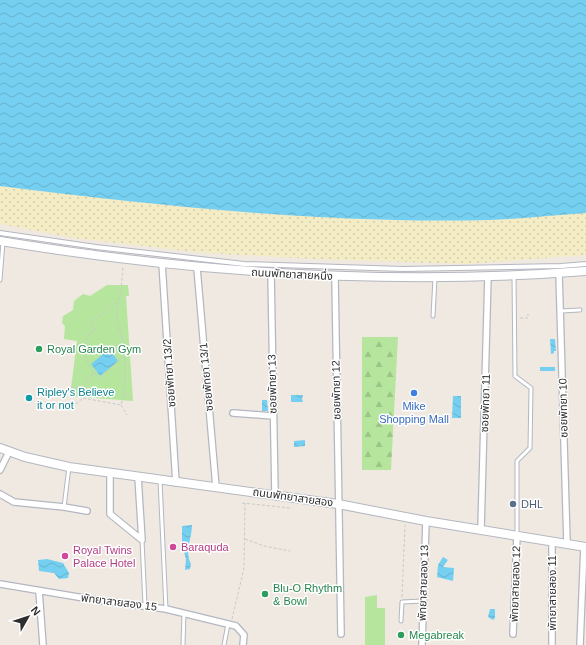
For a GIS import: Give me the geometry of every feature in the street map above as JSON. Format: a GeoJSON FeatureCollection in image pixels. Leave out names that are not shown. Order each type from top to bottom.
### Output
{"type":"FeatureCollection","features":[{"type":"Feature","properties":{"kind":"main road","name":"ถนนพัทยาสายหนึ่ง"},"geometry":{"type":"LineString","coordinates":[[2,242],[197,268],[335,277],[488,276],[586,271]]}},
{"type":"Feature","properties":{"kind":"main road","name":"ถนนพัทยาสายสอง"},"geometry":{"type":"LineString","coordinates":[[0,448],[9,452],[69,467],[160,481],[216,487],[338,504],[585,547]]}},
{"type":"Feature","properties":{"kind":"street"},"geometry":{"type":"LineString","coordinates":[[0,234],[244,264],[404,269],[561,266],[586,264]]}},
{"type":"Feature","properties":{"kind":"street","name":"ซอยพัทยา 13/2"},"geometry":{"type":"LineString","coordinates":[[162,263],[176,483]]}},
{"type":"Feature","properties":{"kind":"street","name":"ซอยพัทยา 13/1"},"geometry":{"type":"LineString","coordinates":[[197,268],[216,487]]}},
{"type":"Feature","properties":{"kind":"street","name":"ซอยพัทยา 13"},"geometry":{"type":"LineString","coordinates":[[271,273],[275,495]]}},
{"type":"Feature","properties":{"kind":"street","name":"ซอยพัทยา 10"},"geometry":{"type":"LineString","coordinates":[[559,273],[567,544]]}},
{"type":"Feature","properties":{"kind":"street","name":"ซอยพัทยา 11"},"geometry":{"type":"LineString","coordinates":[[481,529],[488,276]]}},
{"type":"Feature","properties":{"kind":"street","name":"ซอยพัทยา 12"},"geometry":{"type":"LineString","coordinates":[[335,277],[341,634]]}},
{"type":"Feature","properties":{"kind":"street"},"geometry":{"type":"LineString","coordinates":[[233,412],[273,416]]}},
{"type":"Feature","properties":{"kind":"street"},"geometry":{"type":"LineString","coordinates":[[0,470],[9,452]]}},
{"type":"Feature","properties":{"kind":"street"},"geometry":{"type":"LineString","coordinates":[[110,473],[110,514],[142,540]]}},
{"type":"Feature","properties":{"kind":"street"},"geometry":{"type":"LineString","coordinates":[[138,477],[142,540]]}},
{"type":"Feature","properties":{"kind":"street"},"geometry":{"type":"LineString","coordinates":[[0,494],[14,502],[87,511]]}},
{"type":"Feature","properties":{"kind":"street","name":"พัทยาสายสอง 13"},"geometry":{"type":"LineString","coordinates":[[422,645],[422,601],[426,520]]}},
{"type":"Feature","properties":{"kind":"street","name":"พัทยาสายสอง 12"},"geometry":{"type":"LineString","coordinates":[[513,634],[516,535]]}},
{"type":"Feature","properties":{"kind":"street","name":"พัทยาสายสอง 11"},"geometry":{"type":"LineString","coordinates":[[552,541],[552,645]]}},
{"type":"Feature","properties":{"kind":"street"},"geometry":{"type":"LineString","coordinates":[[580,645],[585,547]]}},
{"type":"Feature","properties":{"kind":"street","name":"พัทยาสายสอง 15"},"geometry":{"type":"LineString","coordinates":[[0,584],[96,600],[145,605],[229,622],[236,626],[244,635],[243,645]]}},
{"type":"Feature","properties":{"kind":"street"},"geometry":{"type":"LineString","coordinates":[[39,591],[44,645]]}},
{"type":"Feature","properties":{"kind":"lane"},"geometry":{"type":"LineString","coordinates":[[0,280],[2,242]]}},
{"type":"Feature","properties":{"kind":"lane"},"geometry":{"type":"LineString","coordinates":[[514,275],[515,376],[531,388],[530,448],[517,461],[516,535]]}},
{"type":"Feature","properties":{"kind":"lane"},"geometry":{"type":"LineString","coordinates":[[433,316],[435,276]]}},
{"type":"Feature","properties":{"kind":"lane"},"geometry":{"type":"LineString","coordinates":[[561,311],[580,310]]}},
{"type":"Feature","properties":{"kind":"lane"},"geometry":{"type":"LineString","coordinates":[[64,507],[69,467]]}},
{"type":"Feature","properties":{"kind":"lane"},"geometry":{"type":"LineString","coordinates":[[160,481],[166,609]]}},
{"type":"Feature","properties":{"kind":"lane"},"geometry":{"type":"LineString","coordinates":[[142,540],[145,605]]}},
{"type":"Feature","properties":{"kind":"lane"},"geometry":{"type":"LineString","coordinates":[[401,620],[402,602],[422,601]]}},
{"type":"Feature","properties":{"kind":"lane"},"geometry":{"type":"LineString","coordinates":[[183,645],[184,613]]}},
{"type":"Feature","properties":{"kind":"lane"},"geometry":{"type":"LineString","coordinates":[[224,645],[229,622]]}},
{"type":"Feature","properties":{"kind":"path"},"geometry":{"type":"LineString","coordinates":[[123,258],[121,290],[116,313],[124,344],[125,358],[124,394],[121,405],[127,415]]}},
{"type":"Feature","properties":{"kind":"path"},"geometry":{"type":"LineString","coordinates":[[108,346],[120,360],[99,378],[94,373],[81,351],[90,332],[96,330],[91,321],[118,302]]}},
{"type":"Feature","properties":{"kind":"path"},"geometry":{"type":"LineString","coordinates":[[515,319],[528,318],[528,314]]}},
{"type":"Feature","properties":{"kind":"path"},"geometry":{"type":"LineString","coordinates":[[83,398],[82,388],[94,373]]}},
{"type":"Feature","properties":{"kind":"path"},"geometry":{"type":"LineString","coordinates":[[72,387],[82,388]]}},
{"type":"Feature","properties":{"kind":"path"},"geometry":{"type":"LineString","coordinates":[[124,394],[132,395]]}},
{"type":"Feature","properties":{"kind":"path"},"geometry":{"type":"LineString","coordinates":[[83,398],[121,405]]}},
{"type":"Feature","properties":{"kind":"path"},"geometry":{"type":"LineString","coordinates":[[76,404],[83,398]]}},
{"type":"Feature","properties":{"kind":"path"},"geometry":{"type":"LineString","coordinates":[[242,503],[290,508]]}},
{"type":"Feature","properties":{"kind":"path"},"geometry":{"type":"LineString","coordinates":[[229,622],[244,568],[245,503]]}},
{"type":"Feature","properties":{"kind":"path"},"geometry":{"type":"LineString","coordinates":[[402,602],[406,516]]}},
{"type":"Feature","properties":{"kind":"path"},"geometry":{"type":"LineString","coordinates":[[245,539],[264,546],[290,551]]}},
{"type":"Feature","properties":{"kind":"green space"},"geometry":{"type":"Polygon","coordinates":[[[107,285],[128,285],[129,296],[126,296],[133,401],[70,396],[77,341],[64,339],[65,326],[62,323],[63,316],[73,310],[74,301],[83,294],[90,296],[107,285]]]}},
{"type":"Feature","properties":{"kind":"green space"},"geometry":{"type":"Polygon","coordinates":[[[362,337],[398,337],[391,470],[362,470],[362,337]]]}},
{"type":"Feature","properties":{"kind":"green space"},"geometry":{"type":"Polygon","coordinates":[[[377,595],[377,608],[385,608],[385,645],[365,645],[365,597],[377,595]]]}},
{"type":"Feature","properties":{"kind":"sand"},"geometry":{"type":"Polygon","coordinates":[[[0,186],[244,212],[367,219],[489,220],[586,213],[586,255],[465,264],[314,259],[204,253],[73,238],[0,224],[0,186]]]}},
{"type":"Feature","properties":{"kind":"water"},"geometry":{"type":"Polygon","coordinates":[[[0,0],[586,0],[586,213],[489,220],[428,221],[367,219],[183,207],[0,186],[0,0]]]}},
{"type":"Feature","properties":{"kind":"water"},"geometry":{"type":"Polygon","coordinates":[[[550,339],[555,339],[556,351],[551,354],[550,339]]]}},
{"type":"Feature","properties":{"kind":"water"},"geometry":{"type":"Polygon","coordinates":[[[109,349],[118,361],[100,376],[91,364],[109,349]]]}},
{"type":"Feature","properties":{"kind":"water"},"geometry":{"type":"Polygon","coordinates":[[[540,367],[555,367],[555,371],[540,371],[540,367]]]}},
{"type":"Feature","properties":{"kind":"water"},"geometry":{"type":"Polygon","coordinates":[[[291,395],[303,395],[303,402],[291,402],[291,395]]]}},
{"type":"Feature","properties":{"kind":"water"},"geometry":{"type":"Polygon","coordinates":[[[453,396],[461,396],[461,418],[452,418],[453,396]]]}},
{"type":"Feature","properties":{"kind":"water"},"geometry":{"type":"Polygon","coordinates":[[[262,400],[267,400],[268,411],[262,411],[262,400]]]}},
{"type":"Feature","properties":{"kind":"water"},"geometry":{"type":"Polygon","coordinates":[[[305,440],[305,446],[294,447],[294,441],[305,440]]]}},
{"type":"Feature","properties":{"kind":"water"},"geometry":{"type":"Polygon","coordinates":[[[192,525],[188,550],[191,564],[190,569],[185,570],[186,559],[182,545],[182,526],[192,525]]]}},
{"type":"Feature","properties":{"kind":"water"},"geometry":{"type":"Polygon","coordinates":[[[443,557],[448,560],[443,567],[454,568],[453,581],[437,577],[438,565],[443,557]]]}},
{"type":"Feature","properties":{"kind":"water"},"geometry":{"type":"Polygon","coordinates":[[[47,559],[63,563],[69,573],[68,578],[59,579],[54,573],[39,571],[38,560],[47,559]]]}},
{"type":"Feature","properties":{"kind":"water"},"geometry":{"type":"Polygon","coordinates":[[[490,609],[495,609],[495,618],[493,620],[488,617],[490,609]]]}},
{"type":"Feature","properties":{"kind":"place","name":"Royal Garden Gym"},"geometry":{"type":"Point","coordinates":[39,349]}},
{"type":"Feature","properties":{"kind":"place","name":"Mike Shopping Mall"},"geometry":{"type":"Point","coordinates":[414,393]}},
{"type":"Feature","properties":{"kind":"place","name":"Ripley's Believe it or not"},"geometry":{"type":"Point","coordinates":[29,398]}},
{"type":"Feature","properties":{"kind":"place","name":"DHL"},"geometry":{"type":"Point","coordinates":[513,504]}},
{"type":"Feature","properties":{"kind":"place","name":"Baraquda"},"geometry":{"type":"Point","coordinates":[173,547]}},
{"type":"Feature","properties":{"kind":"place","name":"Royal Twins Palace Hotel"},"geometry":{"type":"Point","coordinates":[65,556]}},
{"type":"Feature","properties":{"kind":"place","name":"Blu-O Rhythm & Bowl"},"geometry":{"type":"Point","coordinates":[265,594]}},
{"type":"Feature","properties":{"kind":"place","name":"Megabreak"},"geometry":{"type":"Point","coordinates":[401,635]}}]}
